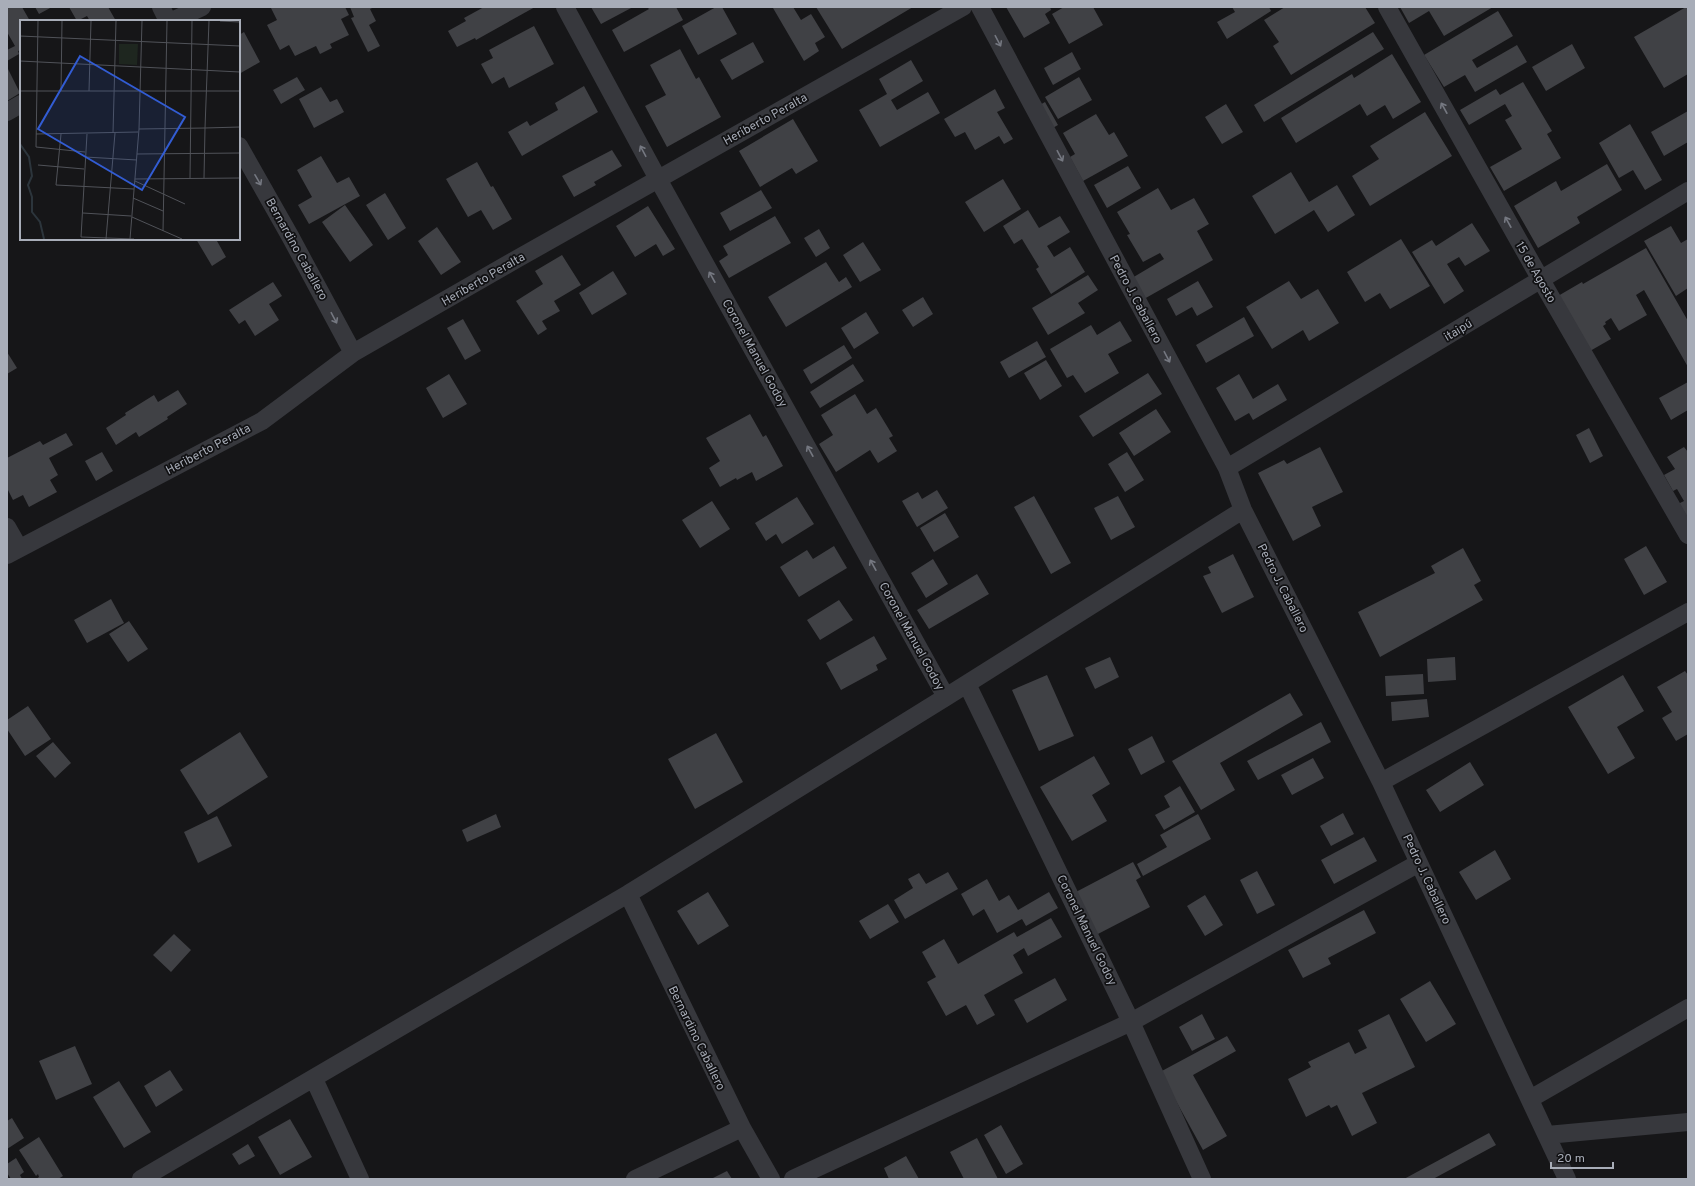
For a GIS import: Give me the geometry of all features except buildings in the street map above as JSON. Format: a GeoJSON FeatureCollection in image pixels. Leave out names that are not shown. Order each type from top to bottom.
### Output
{"type":"FeatureCollection","features":[{"type":"Feature","properties":{"kind":"street"},"geometry":{"type":"LineString","coordinates":[[161,7],[168,20]]}},
{"type":"Feature","properties":{"kind":"street"},"geometry":{"type":"LineString","coordinates":[[174,20],[202,7]]}},
{"type":"Feature","properties":{"kind":"street","name":"Coronel Manuel Godoy"},"geometry":{"type":"LineString","coordinates":[[565,7],[658,179],[946,697]]}},
{"type":"Feature","properties":{"kind":"street","name":"Heriberto Peralta"},"geometry":{"type":"LineString","coordinates":[[13,552],[262,421],[353,353],[963,7]]}},
{"type":"Feature","properties":{"kind":"street","name":"Pedro J. Caballero"},"geometry":{"type":"LineString","coordinates":[[980,7],[1227,468],[1243,510],[1381,782],[1567,1179]]}},
{"type":"Feature","properties":{"kind":"street","name":"15 de Agosto"},"geometry":{"type":"LineString","coordinates":[[1387,7],[1541,280],[1688,535]]}},
{"type":"Feature","properties":{"kind":"street"},"geometry":{"type":"LineString","coordinates":[[7,112],[20,105]]}},
{"type":"Feature","properties":{"kind":"street","name":"Bernardino Caballero"},"geometry":{"type":"LineString","coordinates":[[240,148],[290,236],[353,353]]}},
{"type":"Feature","properties":{"kind":"street","name":"itaipú"},"geometry":{"type":"LineString","coordinates":[[1227,468],[1688,191]]}},
{"type":"Feature","properties":{"kind":"street"},"geometry":{"type":"LineString","coordinates":[[141,1179],[628,894],[967,684],[1243,510]]}},
{"type":"Feature","properties":{"kind":"street"},"geometry":{"type":"LineString","coordinates":[[7,527],[13,552]]}},
{"type":"Feature","properties":{"kind":"street"},"geometry":{"type":"LineString","coordinates":[[1381,782],[1688,612]]}},
{"type":"Feature","properties":{"kind":"street","name":"Coronel Manuel Godoy"},"geometry":{"type":"LineString","coordinates":[[967,684],[1131,1022],[1202,1179]]}},
{"type":"Feature","properties":{"kind":"street"},"geometry":{"type":"LineString","coordinates":[[793,1179],[1131,1022],[1419,863]]}},
{"type":"Feature","properties":{"kind":"street","name":"Bernardino Caballero"},"geometry":{"type":"LineString","coordinates":[[628,894],[742,1128],[771,1179]]}},
{"type":"Feature","properties":{"kind":"street"},"geometry":{"type":"LineString","coordinates":[[1530,1099],[1688,1008]]}},
{"type":"Feature","properties":{"kind":"street"},"geometry":{"type":"LineString","coordinates":[[314,1079],[360,1179]]}},
{"type":"Feature","properties":{"kind":"street"},"geometry":{"type":"LineString","coordinates":[[1547,1135],[1688,1122]]}},
{"type":"Feature","properties":{"kind":"street"},"geometry":{"type":"LineString","coordinates":[[635,1179],[742,1128]]}}]}
